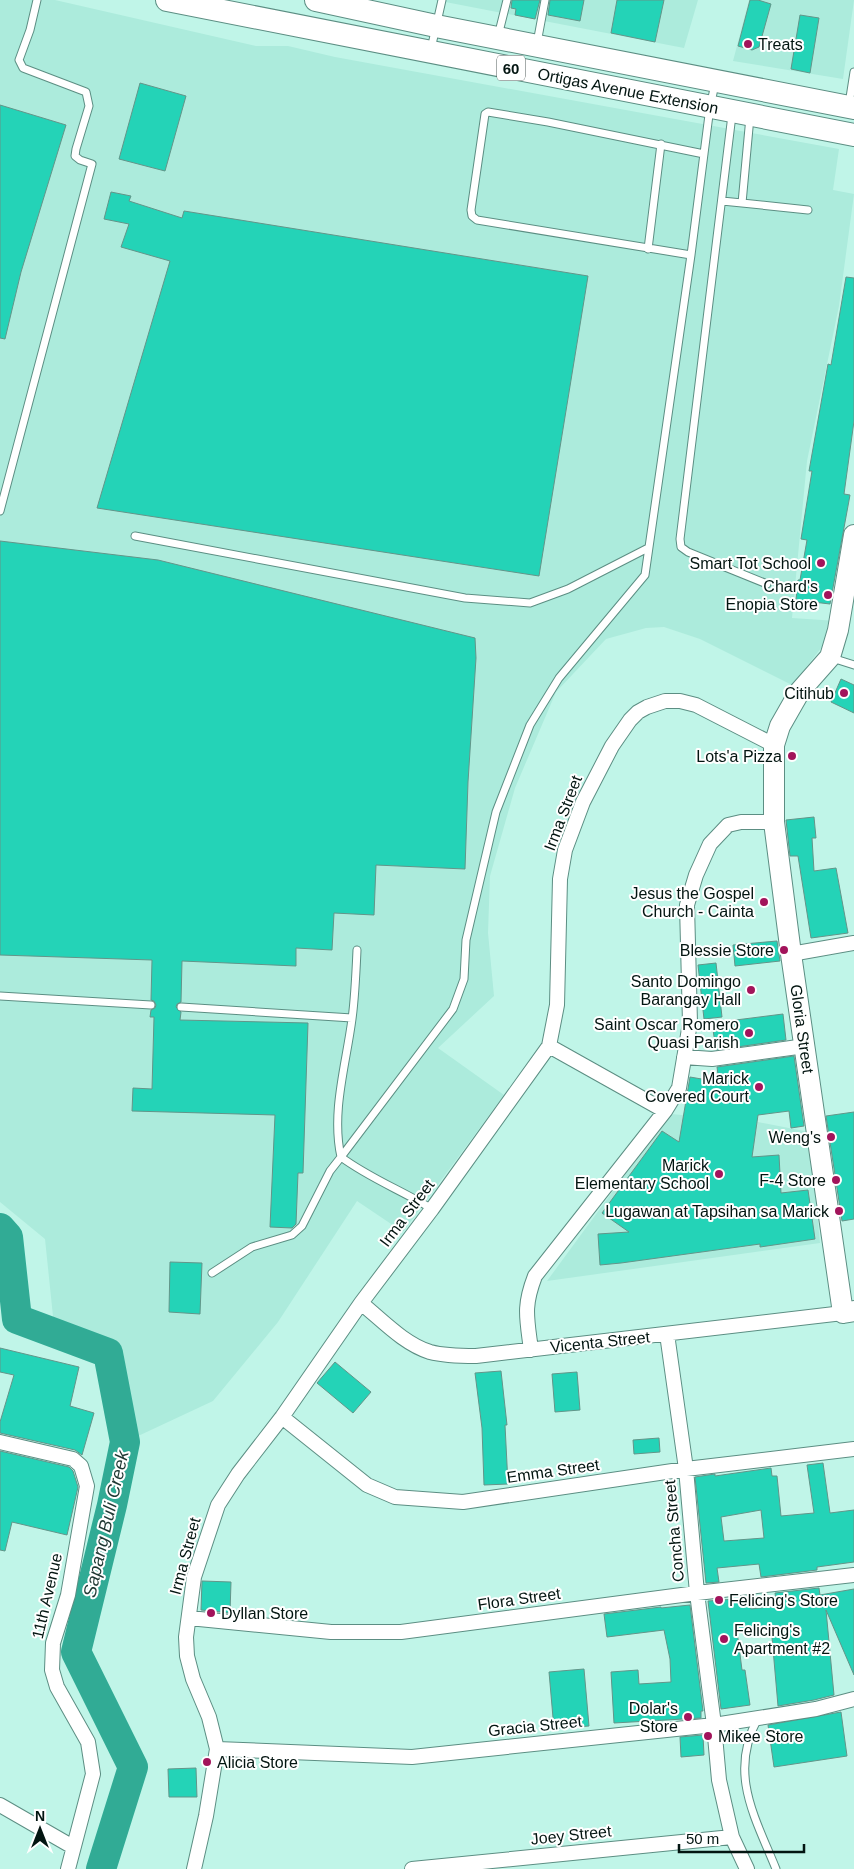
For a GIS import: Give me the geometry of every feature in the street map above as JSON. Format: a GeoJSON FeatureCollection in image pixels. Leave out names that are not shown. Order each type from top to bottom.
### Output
{"type":"FeatureCollection","features":[{"type":"Feature","properties":{"kind":"main road","name":"Ortigas Avenue Extension"},"geometry":{"type":"LineString","coordinates":[[167,0],[854,135]]}},
{"type":"Feature","properties":{"kind":"main road","name":"Ortigas Avenue Extension"},"geometry":{"type":"LineString","coordinates":[[316,0],[436,26],[851,108]]}},
{"type":"Feature","properties":{"kind":"street"},"geometry":{"type":"LineString","coordinates":[[830,657],[838,630],[854,535]]}},
{"type":"Feature","properties":{"kind":"street","name":"Gloria Street"},"geometry":{"type":"LineString","coordinates":[[830,657],[800,691],[780,726],[774,745],[774,822],[791,954],[848,1312]]}},
{"type":"Feature","properties":{"kind":"street","name":"Irma Street"},"geometry":{"type":"LineString","coordinates":[[194,1869],[206,1816],[217,1749],[209,1717],[193,1679],[187,1656],[186,1637],[194,1577],[218,1505],[238,1474],[282,1417],[361,1303],[432,1210],[549,1046],[557,1004],[560,879],[565,850],[583,802],[612,746],[630,720],[647,707],[665,701],[680,701],[696,705],[774,745]]}},
{"type":"Feature","properties":{"kind":"street"},"geometry":{"type":"LineString","coordinates":[[531,1350],[526,1310],[528,1295],[535,1276],[665,1112],[678,1088],[690,1023],[687,905],[696,875],[710,844],[728,825],[741,822],[774,822]]}},
{"type":"Feature","properties":{"kind":"street"},"geometry":{"type":"LineString","coordinates":[[791,954],[854,943]]}},
{"type":"Feature","properties":{"kind":"street"},"geometry":{"type":"LineString","coordinates":[[549,1046],[665,1112]]}},
{"type":"Feature","properties":{"kind":"street"},"geometry":{"type":"LineString","coordinates":[[684,1057],[712,1059],[805,1046]]}},
{"type":"Feature","properties":{"kind":"street","name":"Vicenta Street"},"geometry":{"type":"LineString","coordinates":[[361,1303],[409,1342],[429,1352],[476,1356],[848,1312]]}},
{"type":"Feature","properties":{"kind":"street","name":"Concha Street"},"geometry":{"type":"LineString","coordinates":[[667,1334],[686,1469],[697,1593],[714,1724],[719,1780],[732,1837],[747,1869]]}},
{"type":"Feature","properties":{"kind":"street","name":"Emma Street"},"geometry":{"type":"LineString","coordinates":[[282,1417],[366,1485],[395,1497],[463,1502],[686,1469],[854,1449]]}},
{"type":"Feature","properties":{"kind":"street","name":"11th Avenue"},"geometry":{"type":"LineString","coordinates":[[0,1442],[73,1459],[81,1466],[87,1486],[68,1595],[53,1643],[52,1670],[58,1687],[88,1742],[93,1774],[68,1869]]}},
{"type":"Feature","properties":{"kind":"street","name":"Flora Street"},"geometry":{"type":"LineString","coordinates":[[188,1618],[331,1632],[401,1632],[697,1593],[854,1576]]}},
{"type":"Feature","properties":{"kind":"street","name":"Gracia Street"},"geometry":{"type":"LineString","coordinates":[[217,1749],[412,1757],[714,1724],[816,1709],[854,1699]]}},
{"type":"Feature","properties":{"kind":"street"},"geometry":{"type":"LineString","coordinates":[[0,1805],[73,1848]]}},
{"type":"Feature","properties":{"kind":"street","name":"Joey Street"},"geometry":{"type":"LineString","coordinates":[[412,1869],[732,1837]]}},
{"type":"Feature","properties":{"kind":"lane"},"geometry":{"type":"LineString","coordinates":[[0,511],[92,164],[75,156],[89,106],[86,92],[23,68],[20,64],[19,60],[30,30],[37,0]]}},
{"type":"Feature","properties":{"kind":"lane"},"geometry":{"type":"LineString","coordinates":[[431,52],[442,0]]}},
{"type":"Feature","properties":{"kind":"lane"},"geometry":{"type":"LineString","coordinates":[[498,37],[507,0]]}},
{"type":"Feature","properties":{"kind":"lane"},"geometry":{"type":"LineString","coordinates":[[536,46],[545,0]]}},
{"type":"Feature","properties":{"kind":"lane"},"geometry":{"type":"LineString","coordinates":[[851,108],[854,72]]}},
{"type":"Feature","properties":{"kind":"lane"},"geometry":{"type":"LineString","coordinates":[[212,1273],[252,1247],[292,1235],[302,1226],[330,1171],[452,1009],[464,978],[466,940],[496,812],[530,726],[558,678],[645,574],[691,255],[710,107],[716,81]]}},
{"type":"Feature","properties":{"kind":"lane"},"geometry":{"type":"LineString","coordinates":[[691,255],[476,220],[472,216],[471,210],[485,114],[488,112],[661,144],[704,154]]}},
{"type":"Feature","properties":{"kind":"lane"},"geometry":{"type":"LineString","coordinates":[[741,113],[722,201],[680,538],[681,547],[688,552],[767,584]]}},
{"type":"Feature","properties":{"kind":"lane"},"geometry":{"type":"LineString","coordinates":[[741,113],[742,203]]}},
{"type":"Feature","properties":{"kind":"lane"},"geometry":{"type":"LineString","coordinates":[[648,249],[661,144]]}},
{"type":"Feature","properties":{"kind":"lane"},"geometry":{"type":"LineString","coordinates":[[722,201],[808,210]]}},
{"type":"Feature","properties":{"kind":"lane"},"geometry":{"type":"LineString","coordinates":[[135,536],[465,598],[530,603],[568,589],[648,548]]}},
{"type":"Feature","properties":{"kind":"lane"},"geometry":{"type":"LineString","coordinates":[[830,657],[854,665]]}},
{"type":"Feature","properties":{"kind":"lane"},"geometry":{"type":"LineString","coordinates":[[357,950],[352,1018],[337,1116],[338,1144],[341,1157],[356,1168],[404,1192],[432,1210]]}},
{"type":"Feature","properties":{"kind":"lane"},"geometry":{"type":"LineString","coordinates":[[0,996],[151,1005]]}},
{"type":"Feature","properties":{"kind":"lane"},"geometry":{"type":"LineString","coordinates":[[181,1007],[352,1018]]}},
{"type":"Feature","properties":{"kind":"lane"},"geometry":{"type":"LineString","coordinates":[[758,1718],[748,1740],[744,1756],[744,1775],[751,1807],[776,1869]]}},
{"type":"Feature","properties":{"kind":"shaded area"},"geometry":{"type":"Polygon","coordinates":[[[0,0],[55,0],[256,46],[288,46],[335,57],[839,149],[833,190],[854,194],[839,306],[807,461],[792,618],[837,621],[833,633],[792,685],[700,639],[664,627],[646,628],[606,639],[556,692],[515,788],[490,876],[488,933],[494,996],[438,1048],[504,1095],[403,1232],[357,1201],[278,1322],[213,1401],[136,1437],[123,1351],[54,1326],[45,1239],[0,1202],[0,0]]]}},
{"type":"Feature","properties":{"kind":"shaded area"},"geometry":{"type":"Polygon","coordinates":[[[435,0],[698,0],[684,48],[435,0]]]}},
{"type":"Feature","properties":{"kind":"shaded area"},"geometry":{"type":"Polygon","coordinates":[[[749,0],[854,0],[843,79],[733,61],[749,0]]]}},
{"type":"Feature","properties":{"kind":"shaded area","name":"Marick Elementary School"},"geometry":{"type":"Polygon","coordinates":[[[671,1114],[758,1122],[809,1132],[820,1243],[547,1281],[660,1127],[671,1114]]]}},
{"type":"Feature","properties":{"kind":"building"},"geometry":{"type":"Polygon","coordinates":[[[512,0],[540,0],[535,19],[515,15],[516,9],[511,8],[512,0]]]}},
{"type":"Feature","properties":{"kind":"building"},"geometry":{"type":"Polygon","coordinates":[[[550,0],[584,0],[580,21],[548,15],[550,0]]]}},
{"type":"Feature","properties":{"kind":"building"},"geometry":{"type":"Polygon","coordinates":[[[617,0],[664,0],[655,42],[611,33],[617,0]]]}},
{"type":"Feature","properties":{"kind":"building"},"geometry":{"type":"Polygon","coordinates":[[[750,0],[771,4],[759,47],[752,50],[738,46],[750,0]]]}},
{"type":"Feature","properties":{"kind":"building"},"geometry":{"type":"Polygon","coordinates":[[[800,15],[819,18],[810,73],[791,69],[800,15]]]}},
{"type":"Feature","properties":{"kind":"building"},"geometry":{"type":"Polygon","coordinates":[[[140,83],[186,96],[165,171],[119,159],[140,83]]]}},
{"type":"Feature","properties":{"kind":"building"},"geometry":{"type":"Polygon","coordinates":[[[0,105],[66,125],[21,272],[5,339],[0,338],[0,105]]]}},
{"type":"Feature","properties":{"kind":"building"},"geometry":{"type":"Polygon","coordinates":[[[111,192],[131,196],[129,201],[182,218],[184,211],[588,276],[539,576],[97,508],[170,261],[121,247],[129,224],[104,219],[111,192]]]}},
{"type":"Feature","properties":{"kind":"building"},"geometry":{"type":"Polygon","coordinates":[[[846,277],[854,278],[854,421],[844,494],[850,495],[830,604],[796,600],[798,580],[800,580],[807,540],[801,539],[812,471],[809,471],[828,364],[831,365],[846,277]]]}},
{"type":"Feature","properties":{"kind":"building"},"geometry":{"type":"Polygon","coordinates":[[[0,541],[158,560],[475,638],[476,658],[468,782],[465,869],[376,865],[374,915],[334,913],[332,950],[296,948],[296,966],[182,961],[181,1002],[176,1007],[181,1012],[180,1020],[308,1023],[303,1173],[298,1173],[296,1224],[292,1228],[270,1227],[275,1115],[132,1111],[133,1088],[152,1089],[154,1017],[150,1017],[151,1010],[156,1005],[151,1000],[152,960],[0,955],[0,541]]]}},
{"type":"Feature","properties":{"kind":"building","name":"Citihub"},"geometry":{"type":"Polygon","coordinates":[[[841,679],[854,685],[854,713],[831,702],[841,679]]]}},
{"type":"Feature","properties":{"kind":"building"},"geometry":{"type":"Polygon","coordinates":[[[814,817],[816,838],[812,838],[814,871],[836,868],[848,933],[811,938],[798,856],[790,856],[786,820],[814,817]]]}},
{"type":"Feature","properties":{"kind":"building"},"geometry":{"type":"Polygon","coordinates":[[[777,941],[780,961],[735,966],[733,945],[777,941]]]}},
{"type":"Feature","properties":{"kind":"building"},"geometry":{"type":"Polygon","coordinates":[[[716,963],[722,1017],[704,1019],[698,965],[716,963]]]}},
{"type":"Feature","properties":{"kind":"building","name":"Saint Oscar Romero Quasi Parish"},"geometry":{"type":"Polygon","coordinates":[[[783,1014],[786,1040],[716,1050],[712,1023],[783,1014]]]}},
{"type":"Feature","properties":{"kind":"building","name":"Marick Elementary School"},"geometry":{"type":"Polygon","coordinates":[[[794,1056],[804,1126],[791,1128],[789,1111],[758,1115],[752,1157],[779,1155],[781,1193],[808,1190],[815,1239],[760,1247],[760,1244],[600,1265],[598,1234],[629,1232],[602,1213],[662,1131],[679,1142],[690,1077],[719,1082],[717,1067],[794,1056]]]}},
{"type":"Feature","properties":{"kind":"building"},"geometry":{"type":"Polygon","coordinates":[[[854,1112],[854,1219],[842,1221],[826,1116],[854,1112]]]}},
{"type":"Feature","properties":{"kind":"building"},"geometry":{"type":"Polygon","coordinates":[[[170,1262],[202,1263],[200,1314],[169,1312],[170,1262]]]}},
{"type":"Feature","properties":{"kind":"building"},"geometry":{"type":"Polygon","coordinates":[[[0,1348],[79,1367],[70,1406],[94,1413],[82,1455],[75,1450],[0,1433],[0,1422],[14,1375],[0,1372],[0,1348]]]}},
{"type":"Feature","properties":{"kind":"building"},"geometry":{"type":"Polygon","coordinates":[[[335,1362],[371,1392],[353,1413],[317,1383],[335,1362]]]}},
{"type":"Feature","properties":{"kind":"building"},"geometry":{"type":"Polygon","coordinates":[[[501,1371],[507,1425],[505,1425],[508,1484],[484,1485],[482,1428],[475,1373],[501,1371]]]}},
{"type":"Feature","properties":{"kind":"building"},"geometry":{"type":"Polygon","coordinates":[[[577,1372],[580,1410],[555,1412],[552,1374],[577,1372]]]}},
{"type":"Feature","properties":{"kind":"building"},"geometry":{"type":"Polygon","coordinates":[[[659,1438],[660,1452],[634,1454],[633,1440],[659,1438]]]}},
{"type":"Feature","properties":{"kind":"building"},"geometry":{"type":"Polygon","coordinates":[[[0,1451],[69,1467],[73,1471],[78,1487],[67,1535],[12,1522],[5,1551],[0,1550],[0,1451]]]}},
{"type":"Feature","properties":{"kind":"building"},"geometry":{"type":"Polygon","coordinates":[[[823,1463],[830,1513],[854,1510],[854,1562],[817,1567],[817,1570],[761,1577],[759,1564],[717,1568],[719,1582],[706,1583],[695,1477],[771,1468],[772,1476],[777,1476],[781,1516],[814,1513],[807,1465],[823,1463]],[[761,1510],[721,1517],[724,1541],[764,1538],[761,1510]]]}},
{"type":"Feature","properties":{"kind":"building"},"geometry":{"type":"Polygon","coordinates":[[[202,1581],[231,1582],[230,1613],[201,1610],[202,1581]]]}},
{"type":"Feature","properties":{"kind":"building"},"geometry":{"type":"Polygon","coordinates":[[[819,1588],[820,1595],[854,1589],[854,1675],[826,1610],[834,1695],[778,1706],[771,1626],[737,1631],[742,1670],[745,1670],[750,1705],[721,1709],[708,1601],[749,1598],[751,1609],[777,1606],[775,1593],[819,1588]]]}},
{"type":"Feature","properties":{"kind":"building"},"geometry":{"type":"Polygon","coordinates":[[[690,1605],[703,1711],[701,1711],[701,1718],[614,1723],[611,1672],[638,1670],[639,1684],[671,1682],[670,1659],[664,1630],[607,1637],[604,1614],[690,1605]]]}},
{"type":"Feature","properties":{"kind":"building"},"geometry":{"type":"Polygon","coordinates":[[[584,1669],[589,1726],[554,1729],[549,1672],[584,1669]]]}},
{"type":"Feature","properties":{"kind":"building"},"geometry":{"type":"Polygon","coordinates":[[[841,1712],[847,1756],[774,1767],[768,1725],[841,1712]]]}},
{"type":"Feature","properties":{"kind":"building"},"geometry":{"type":"Polygon","coordinates":[[[703,1735],[704,1755],[681,1757],[680,1737],[703,1735]]]}},
{"type":"Feature","properties":{"kind":"building"},"geometry":{"type":"Polygon","coordinates":[[[196,1768],[197,1797],[169,1797],[168,1769],[196,1768]]]}},
{"type":"Feature","properties":{"kind":"waterway","name":"Sapang Buli Creek"},"geometry":{"type":"LineString","coordinates":[[0,1228],[8,1237],[17,1319],[108,1353],[125,1442],[112,1505],[76,1652],[133,1767],[101,1869]]}},
{"type":"Feature","properties":{"kind":"place","name":"Treats"},"geometry":{"type":"Point","coordinates":[748,44]}},
{"type":"Feature","properties":{"kind":"place","name":"Smart Tot School"},"geometry":{"type":"Point","coordinates":[821,563]}},
{"type":"Feature","properties":{"kind":"place","name":"Chard's Enopia Store"},"geometry":{"type":"Point","coordinates":[828,595]}},
{"type":"Feature","properties":{"kind":"place","name":"Citihub"},"geometry":{"type":"Point","coordinates":[844,693]}},
{"type":"Feature","properties":{"kind":"place","name":"Lots'a Pizza"},"geometry":{"type":"Point","coordinates":[792,756]}},
{"type":"Feature","properties":{"kind":"place","name":"Jesus the Gospel Church - Cainta"},"geometry":{"type":"Point","coordinates":[764,902]}},
{"type":"Feature","properties":{"kind":"place","name":"Blessie Store"},"geometry":{"type":"Point","coordinates":[784,950]}},
{"type":"Feature","properties":{"kind":"place","name":"Santo Domingo Barangay Hall"},"geometry":{"type":"Point","coordinates":[751,990]}},
{"type":"Feature","properties":{"kind":"place","name":"Saint Oscar Romero Quasi Parish"},"geometry":{"type":"Point","coordinates":[749,1033]}},
{"type":"Feature","properties":{"kind":"place","name":"Marick Covered Court"},"geometry":{"type":"Point","coordinates":[759,1087]}},
{"type":"Feature","properties":{"kind":"place","name":"Weng's"},"geometry":{"type":"Point","coordinates":[831,1137]}},
{"type":"Feature","properties":{"kind":"place","name":"Marick Elementary School"},"geometry":{"type":"Point","coordinates":[719,1174]}},
{"type":"Feature","properties":{"kind":"place","name":"F-4 Store"},"geometry":{"type":"Point","coordinates":[836,1180]}},
{"type":"Feature","properties":{"kind":"place","name":"Lugawan at Tapsihan sa Marick"},"geometry":{"type":"Point","coordinates":[839,1211]}},
{"type":"Feature","properties":{"kind":"place","name":"Felicing's Store"},"geometry":{"type":"Point","coordinates":[719,1600]}},
{"type":"Feature","properties":{"kind":"place","name":"Dyllan Store"},"geometry":{"type":"Point","coordinates":[211,1613]}},
{"type":"Feature","properties":{"kind":"place","name":"Felicing's Apartment #2"},"geometry":{"type":"Point","coordinates":[724,1639]}},
{"type":"Feature","properties":{"kind":"place","name":"Dolar's Store"},"geometry":{"type":"Point","coordinates":[688,1717]}},
{"type":"Feature","properties":{"kind":"place","name":"Mikee Store"},"geometry":{"type":"Point","coordinates":[708,1736]}},
{"type":"Feature","properties":{"kind":"place","name":"Alicia Store"},"geometry":{"type":"Point","coordinates":[207,1762]}}]}
